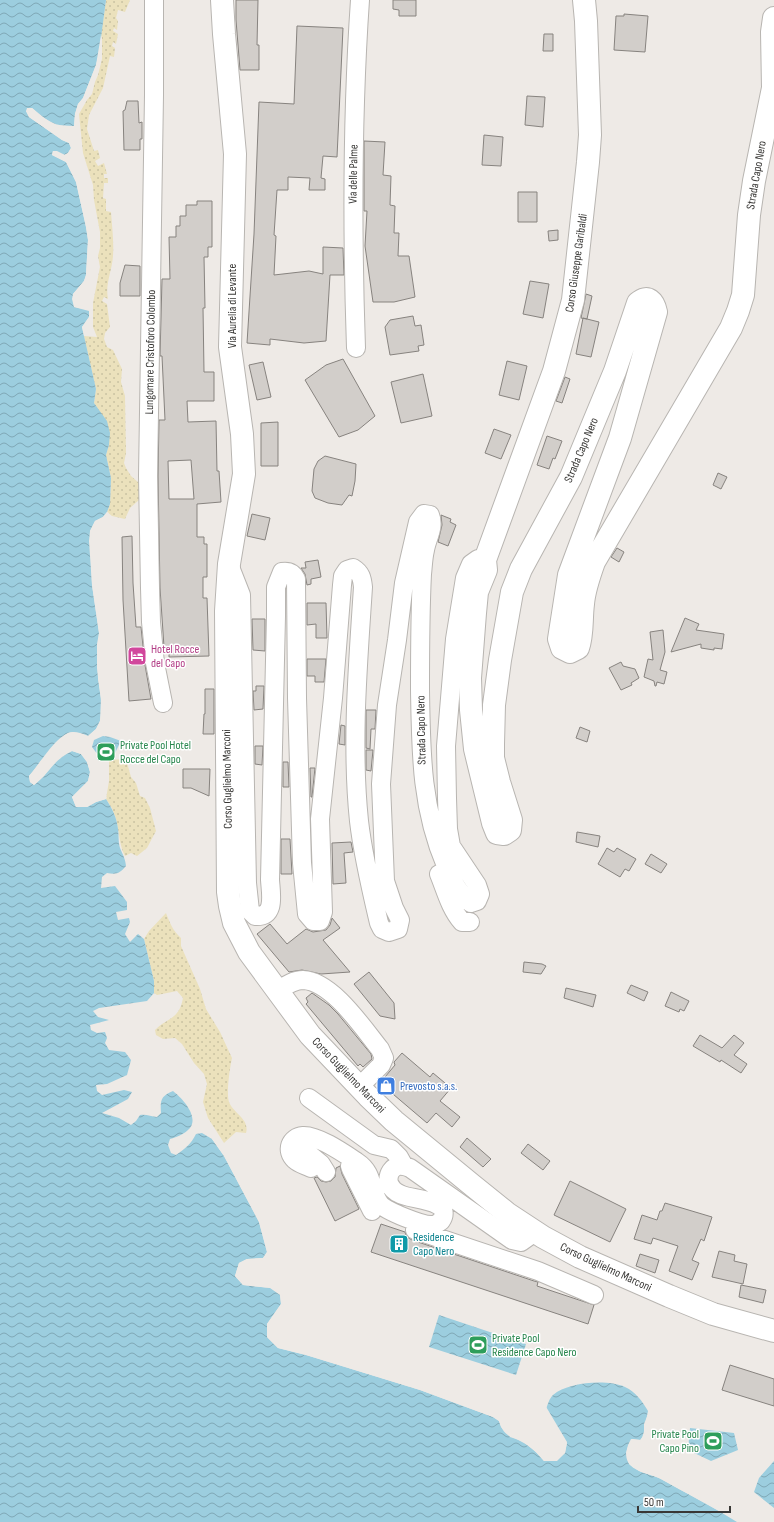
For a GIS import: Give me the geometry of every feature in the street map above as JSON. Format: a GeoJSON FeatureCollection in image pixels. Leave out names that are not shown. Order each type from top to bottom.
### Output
{"type":"FeatureCollection","features":[{"type":"Feature","properties":{"kind":"main road","name":"Via Aurelia di Levante"},"geometry":{"type":"LineString","coordinates":[[222,0],[235,154],[230,347],[242,434],[244,474],[229,564],[226,611]]}},
{"type":"Feature","properties":{"kind":"main road","name":"Corso Giuseppe Garibaldi"},"geometry":{"type":"LineString","coordinates":[[485,560],[554,371],[573,300],[590,135],[584,0]]}},
{"type":"Feature","properties":{"kind":"main road","name":"Strada Capo Nero"},"geometry":{"type":"LineString","coordinates":[[485,560],[486,570],[478,592],[475,613],[470,678],[470,710],[474,749],[493,824],[497,833],[504,834],[510,830],[511,820],[499,782],[494,758],[493,722],[500,660],[512,592],[520,569],[571,477],[615,371],[638,303],[644,300],[650,301],[655,306],[656,312],[620,438],[569,575],[559,639],[562,648],[570,652],[578,648],[580,642],[584,598],[594,562],[731,328],[738,311],[742,295],[749,215],[754,181],[773,88],[772,32],[774,18]]}},
{"type":"Feature","properties":{"kind":"main road","name":"Corso Guglielmo Marconi"},"geometry":{"type":"LineString","coordinates":[[226,611],[228,892],[230,906],[234,923],[242,941],[310,1035],[359,1087],[394,1121],[508,1214],[532,1230],[580,1257],[669,1296],[713,1314],[774,1330]]}},
{"type":"Feature","properties":{"kind":"street","name":"Lungomare Cristoforo Colombo"},"geometry":{"type":"LineString","coordinates":[[154,0],[154,103],[148,476],[151,622],[155,663],[163,703]]}},
{"type":"Feature","properties":{"kind":"street","name":"Via delle Palme"},"geometry":{"type":"LineString","coordinates":[[356,348],[352,254],[353,159],[360,0]]}},
{"type":"Feature","properties":{"kind":"street","name":"Strada Capo Nero"},"geometry":{"type":"LineString","coordinates":[[229,564],[241,595],[247,884],[250,911],[255,916],[261,916],[267,913],[271,906],[276,587],[282,572],[287,571],[293,573],[296,579],[298,722],[302,862],[305,905],[307,914],[313,921],[320,921],[323,912],[320,819],[333,698],[343,576],[347,570],[352,568],[358,571],[362,577],[363,587],[356,716],[357,787],[360,822],[367,871],[379,923],[384,931],[392,932],[398,928],[400,920],[394,908],[385,881],[381,784],[388,705],[404,583],[418,522],[424,514],[430,516],[433,522],[425,551],[419,626],[421,762],[425,794],[430,822],[449,874],[464,898],[471,903],[477,901],[480,894],[477,885],[451,846],[448,829],[446,746],[455,639],[465,578],[471,564],[478,559],[485,560]]}},
{"type":"Feature","properties":{"kind":"street"},"geometry":{"type":"LineString","coordinates":[[440,850],[434,858],[435,864],[452,908],[462,922],[470,922]]}},
{"type":"Feature","properties":{"kind":"street"},"geometry":{"type":"LineString","coordinates":[[278,991],[295,981],[302,980],[318,984],[336,996],[380,1049],[384,1058],[381,1065],[359,1087]]}},
{"type":"Feature","properties":{"kind":"street"},"geometry":{"type":"LineString","coordinates":[[309,1098],[374,1146],[391,1149],[399,1157],[404,1166]]}},
{"type":"Feature","properties":{"kind":"street"},"geometry":{"type":"LineString","coordinates":[[319,1170],[293,1159],[289,1149],[293,1140],[303,1136],[323,1142],[352,1160],[366,1170],[371,1180],[376,1198],[384,1208],[424,1224],[437,1224],[443,1218],[443,1213],[439,1205],[402,1195],[393,1189],[388,1180],[389,1174],[394,1168],[404,1166],[410,1168],[512,1240],[521,1242],[528,1237],[532,1230]]}},
{"type":"Feature","properties":{"kind":"street"},"geometry":{"type":"LineString","coordinates":[[352,1160],[350,1166],[351,1169],[370,1208],[378,1217],[538,1271],[594,1295]]}},
{"type":"Feature","properties":{"kind":"sand"},"geometry":{"type":"Polygon","coordinates":[[[106,0],[130,0],[125,12],[118,10],[116,18],[118,21],[117,30],[114,28],[113,31],[118,34],[116,44],[113,42],[112,46],[115,48],[114,57],[110,56],[103,88],[89,115],[87,129],[94,151],[98,150],[100,158],[95,161],[98,166],[104,163],[107,174],[104,174],[104,178],[108,178],[108,183],[104,183],[103,198],[106,199],[106,211],[111,212],[113,256],[107,288],[108,299],[104,297],[102,301],[107,304],[110,327],[105,333],[104,339],[107,347],[113,350],[122,369],[121,382],[125,396],[126,453],[124,463],[131,476],[139,483],[139,500],[130,508],[125,519],[112,516],[107,512],[110,504],[111,478],[106,455],[109,445],[99,411],[94,403],[96,389],[84,336],[97,337],[93,327],[93,303],[100,267],[98,256],[100,248],[100,232],[94,200],[93,185],[83,153],[79,114],[92,94],[102,59],[101,35],[106,0]]]}},
{"type":"Feature","properties":{"kind":"sand"},"geometry":{"type":"Polygon","coordinates":[[[126,759],[131,777],[136,783],[140,796],[145,798],[150,808],[156,831],[147,848],[137,856],[131,853],[125,856],[121,846],[115,817],[106,799],[109,781],[109,760],[126,759]]]}},
{"type":"Feature","properties":{"kind":"sand"},"geometry":{"type":"Polygon","coordinates":[[[166,913],[174,930],[181,938],[181,946],[200,989],[206,1009],[220,1032],[232,1058],[229,1074],[228,1098],[231,1106],[246,1124],[247,1128],[246,1133],[236,1132],[224,1143],[208,1118],[203,1102],[207,1084],[204,1074],[194,1063],[182,1044],[175,1038],[163,1039],[156,1035],[155,1030],[179,1010],[183,998],[177,991],[157,995],[154,993],[154,981],[144,939],[149,931],[166,913]]]}},
{"type":"Feature","properties":{"kind":"water"},"geometry":{"type":"Polygon","coordinates":[[[0,0],[106,0],[96,65],[83,98],[78,104],[74,126],[55,124],[32,108],[26,111],[29,117],[62,140],[69,143],[71,148],[68,153],[64,155],[53,151],[52,155],[66,162],[76,182],[86,227],[88,240],[86,275],[84,281],[73,294],[74,307],[89,310],[89,317],[82,327],[96,389],[94,403],[107,421],[110,433],[106,455],[111,478],[110,504],[107,512],[103,517],[95,521],[90,531],[92,585],[99,633],[97,644],[97,668],[102,709],[100,721],[96,729],[88,736],[73,732],[67,733],[61,737],[29,776],[30,782],[34,785],[55,763],[72,751],[81,754],[87,762],[90,772],[88,781],[72,797],[76,807],[87,807],[106,799],[114,813],[117,821],[119,845],[126,866],[118,873],[107,873],[102,877],[101,888],[115,886],[127,902],[127,910],[116,912],[118,920],[129,918],[130,922],[125,934],[130,942],[138,934],[144,939],[154,981],[154,993],[147,1001],[99,1008],[93,1011],[98,1017],[109,1020],[90,1025],[91,1030],[97,1033],[105,1032],[107,1038],[105,1043],[109,1050],[125,1052],[131,1060],[127,1075],[107,1084],[96,1085],[97,1091],[102,1095],[124,1090],[132,1092],[128,1099],[102,1113],[119,1118],[131,1125],[140,1115],[157,1117],[161,1113],[162,1099],[173,1091],[181,1098],[191,1113],[192,1123],[188,1130],[181,1135],[170,1139],[168,1145],[171,1153],[176,1155],[182,1151],[196,1134],[202,1133],[212,1139],[224,1156],[259,1222],[267,1252],[263,1258],[247,1259],[239,1263],[235,1276],[243,1285],[271,1288],[280,1294],[281,1304],[267,1324],[267,1337],[278,1348],[306,1355],[420,1390],[493,1417],[499,1421],[505,1433],[528,1446],[544,1461],[557,1460],[565,1453],[567,1443],[546,1409],[553,1395],[568,1387],[588,1383],[608,1383],[625,1387],[636,1394],[648,1411],[641,1440],[632,1439],[627,1449],[626,1455],[630,1465],[641,1472],[661,1479],[737,1522],[0,1522],[0,0]]]}},
{"type":"Feature","properties":{"kind":"water","name":"Private Pool Hotel Rocce del Capo"},"geometry":{"type":"Polygon","coordinates":[[[103,736],[121,741],[113,757],[101,759],[92,747],[94,740],[103,736]]]}},
{"type":"Feature","properties":{"kind":"water","name":"Private Pool Residence Capo Nero"},"geometry":{"type":"Polygon","coordinates":[[[439,1315],[526,1344],[516,1375],[429,1347],[439,1315]]]}},
{"type":"Feature","properties":{"kind":"water","name":"Private Pool Capo Pino"},"geometry":{"type":"Polygon","coordinates":[[[690,1428],[734,1433],[738,1450],[711,1461],[688,1450],[690,1428]]]}},
{"type":"Feature","properties":{"kind":"water"},"geometry":{"type":"Polygon","coordinates":[[[774,1461],[774,1508],[754,1492],[759,1478],[774,1461]]]}},
{"type":"Feature","properties":{"kind":"pier"},"geometry":{"type":"Polygon","coordinates":[[[101,35],[102,39],[98,66],[85,99],[80,105],[75,127],[55,127],[40,118],[31,110],[28,111],[35,119],[70,141],[72,147],[70,154],[65,157],[56,153],[54,154],[67,161],[78,181],[88,227],[90,240],[88,275],[86,282],[74,295],[75,305],[84,306],[91,310],[91,317],[84,328],[87,336],[84,336],[82,327],[89,317],[89,311],[74,307],[72,299],[73,294],[84,281],[86,275],[88,240],[86,227],[76,182],[66,162],[52,155],[53,151],[57,151],[65,155],[71,148],[69,143],[62,140],[29,117],[26,111],[27,108],[32,108],[55,125],[74,126],[78,104],[83,98],[96,65],[101,35]]]}},
{"type":"Feature","properties":{"kind":"pier"},"geometry":{"type":"Polygon","coordinates":[[[107,512],[109,513],[104,518],[96,522],[92,532],[91,541],[94,585],[101,633],[99,656],[103,698],[102,721],[98,731],[89,737],[73,734],[68,735],[45,759],[32,777],[32,781],[34,782],[61,754],[72,749],[82,752],[89,761],[92,772],[89,782],[75,798],[78,805],[86,805],[107,797],[106,799],[87,807],[76,807],[72,797],[88,781],[90,772],[87,762],[81,754],[72,751],[62,756],[52,764],[44,776],[34,785],[30,782],[29,776],[51,749],[68,733],[73,732],[88,736],[96,729],[100,721],[101,698],[97,656],[99,633],[92,585],[89,541],[90,531],[95,521],[103,517],[107,512]]]}},
{"type":"Feature","properties":{"kind":"pier"},"geometry":{"type":"Polygon","coordinates":[[[212,1139],[214,1139],[226,1155],[260,1221],[269,1252],[264,1260],[248,1261],[240,1265],[237,1276],[244,1283],[271,1286],[282,1294],[283,1305],[269,1325],[269,1336],[279,1346],[421,1388],[494,1415],[501,1419],[503,1426],[511,1435],[523,1440],[538,1450],[545,1459],[556,1459],[563,1452],[565,1443],[544,1410],[545,1405],[567,1442],[565,1453],[557,1461],[544,1461],[536,1452],[522,1441],[510,1437],[501,1427],[499,1421],[493,1417],[420,1390],[306,1355],[278,1348],[267,1337],[267,1324],[281,1304],[280,1295],[270,1288],[243,1285],[235,1276],[239,1263],[247,1259],[263,1258],[267,1252],[259,1222],[224,1156],[212,1139]]]}},
{"type":"Feature","properties":{"kind":"pier"},"geometry":{"type":"Polygon","coordinates":[[[650,1409],[645,1436],[642,1441],[633,1441],[630,1446],[628,1453],[631,1463],[721,1510],[739,1522],[659,1478],[639,1471],[629,1464],[626,1453],[628,1445],[631,1439],[640,1440],[644,1435],[644,1424],[650,1409]]]}},
{"type":"Feature","properties":{"kind":"building"},"geometry":{"type":"Polygon","coordinates":[[[236,0],[258,0],[257,45],[259,45],[259,70],[240,70],[236,0]]]}},
{"type":"Feature","properties":{"kind":"building"},"geometry":{"type":"Polygon","coordinates":[[[393,0],[416,0],[416,16],[399,16],[399,10],[393,9],[393,0]]]}},
{"type":"Feature","properties":{"kind":"building"},"geometry":{"type":"Polygon","coordinates":[[[624,14],[648,16],[645,52],[614,50],[616,16],[624,16],[624,14]]]}},
{"type":"Feature","properties":{"kind":"building"},"geometry":{"type":"Polygon","coordinates":[[[297,26],[343,28],[337,157],[323,156],[321,178],[325,179],[325,190],[309,190],[310,178],[288,177],[288,190],[277,190],[274,235],[276,236],[274,275],[309,271],[323,274],[323,247],[343,248],[344,275],[330,275],[326,341],[304,343],[270,339],[270,345],[247,343],[254,234],[259,102],[294,104],[297,26]]]}},
{"type":"Feature","properties":{"kind":"building"},"geometry":{"type":"Polygon","coordinates":[[[544,34],[553,34],[553,51],[543,51],[544,34]]]}},
{"type":"Feature","properties":{"kind":"building"},"geometry":{"type":"Polygon","coordinates":[[[527,96],[545,97],[543,127],[525,125],[527,96]]]}},
{"type":"Feature","properties":{"kind":"building"},"geometry":{"type":"Polygon","coordinates":[[[127,101],[138,101],[139,123],[142,122],[142,139],[140,139],[140,150],[124,150],[123,111],[125,110],[127,101]]]}},
{"type":"Feature","properties":{"kind":"building"},"geometry":{"type":"Polygon","coordinates":[[[484,135],[503,137],[501,166],[482,165],[484,135]]]}},
{"type":"Feature","properties":{"kind":"building"},"geometry":{"type":"Polygon","coordinates":[[[364,141],[385,142],[383,175],[391,176],[390,205],[395,206],[394,233],[399,233],[398,256],[409,256],[415,297],[394,302],[373,302],[365,246],[367,211],[364,211],[364,141]]]}},
{"type":"Feature","properties":{"kind":"building"},"geometry":{"type":"Polygon","coordinates":[[[518,192],[537,192],[537,222],[518,222],[518,192]]]}},
{"type":"Feature","properties":{"kind":"building"},"geometry":{"type":"Polygon","coordinates":[[[197,201],[212,201],[212,247],[208,247],[208,257],[204,257],[205,308],[203,308],[204,372],[214,372],[214,401],[187,401],[188,422],[216,421],[217,471],[219,471],[221,502],[197,504],[197,537],[204,537],[204,544],[207,544],[207,577],[203,577],[203,598],[207,598],[209,656],[169,657],[169,646],[164,647],[160,588],[158,476],[159,420],[165,420],[162,356],[160,356],[162,279],[170,279],[169,237],[176,237],[176,226],[180,226],[180,216],[186,216],[186,205],[197,205],[197,201]],[[191,460],[168,461],[169,499],[194,499],[191,460]]]}},
{"type":"Feature","properties":{"kind":"building"},"geometry":{"type":"Polygon","coordinates":[[[558,230],[558,240],[549,241],[548,231],[558,230]]]}},
{"type":"Feature","properties":{"kind":"building"},"geometry":{"type":"Polygon","coordinates":[[[125,265],[140,266],[140,296],[120,296],[120,283],[125,265]]]}},
{"type":"Feature","properties":{"kind":"building"},"geometry":{"type":"Polygon","coordinates":[[[530,281],[549,284],[543,318],[523,314],[530,281]]]}},
{"type":"Feature","properties":{"kind":"building"},"geometry":{"type":"Polygon","coordinates":[[[586,294],[592,296],[587,319],[581,318],[586,294]]]}},
{"type":"Feature","properties":{"kind":"building"},"geometry":{"type":"Polygon","coordinates":[[[413,316],[415,326],[421,325],[424,345],[418,346],[419,351],[390,355],[385,327],[390,320],[413,316]]]}},
{"type":"Feature","properties":{"kind":"building"},"geometry":{"type":"Polygon","coordinates":[[[583,318],[599,322],[591,357],[576,354],[583,318]]]}},
{"type":"Feature","properties":{"kind":"building"},"geometry":{"type":"Polygon","coordinates":[[[343,359],[375,416],[358,430],[339,437],[305,380],[326,365],[343,359]]]}},
{"type":"Feature","properties":{"kind":"building"},"geometry":{"type":"Polygon","coordinates":[[[507,361],[527,366],[519,400],[499,395],[507,361]]]}},
{"type":"Feature","properties":{"kind":"building"},"geometry":{"type":"Polygon","coordinates":[[[263,362],[271,397],[257,400],[249,365],[263,362]]]}},
{"type":"Feature","properties":{"kind":"building"},"geometry":{"type":"Polygon","coordinates":[[[423,374],[432,416],[401,423],[391,382],[423,374]]]}},
{"type":"Feature","properties":{"kind":"building"},"geometry":{"type":"Polygon","coordinates":[[[565,377],[570,379],[562,403],[556,401],[565,377]]]}},
{"type":"Feature","properties":{"kind":"building"},"geometry":{"type":"Polygon","coordinates":[[[278,422],[278,466],[261,466],[261,423],[278,422]]]}},
{"type":"Feature","properties":{"kind":"building"},"geometry":{"type":"Polygon","coordinates":[[[494,429],[511,435],[501,459],[485,453],[494,429]]]}},
{"type":"Feature","properties":{"kind":"building"},"geometry":{"type":"Polygon","coordinates":[[[547,436],[562,441],[555,459],[553,458],[549,469],[537,465],[547,436]]]}},
{"type":"Feature","properties":{"kind":"building"},"geometry":{"type":"Polygon","coordinates":[[[325,456],[356,464],[352,496],[349,495],[342,505],[328,503],[315,498],[312,491],[314,469],[318,461],[325,456]]]}},
{"type":"Feature","properties":{"kind":"building"},"geometry":{"type":"Polygon","coordinates":[[[718,473],[727,477],[721,489],[713,485],[718,473]]]}},
{"type":"Feature","properties":{"kind":"building"},"geometry":{"type":"Polygon","coordinates":[[[252,514],[270,518],[265,540],[247,536],[252,514]]]}},
{"type":"Feature","properties":{"kind":"building"},"geometry":{"type":"Polygon","coordinates":[[[441,515],[451,519],[450,522],[456,525],[448,546],[438,542],[442,525],[441,515]]]}},
{"type":"Feature","properties":{"kind":"building"},"geometry":{"type":"Polygon","coordinates":[[[132,536],[136,627],[141,627],[145,665],[151,699],[129,701],[123,600],[122,537],[132,536]]]}},
{"type":"Feature","properties":{"kind":"building"},"geometry":{"type":"Polygon","coordinates":[[[617,548],[624,552],[619,562],[611,557],[617,548]]]}},
{"type":"Feature","properties":{"kind":"building"},"geometry":{"type":"Polygon","coordinates":[[[318,560],[321,577],[311,579],[311,584],[307,585],[305,574],[301,568],[306,568],[305,562],[318,560]]]}},
{"type":"Feature","properties":{"kind":"building"},"geometry":{"type":"Polygon","coordinates":[[[307,603],[326,603],[327,638],[316,638],[316,624],[307,625],[307,603]]]}},
{"type":"Feature","properties":{"kind":"building"},"geometry":{"type":"Polygon","coordinates":[[[685,618],[699,624],[696,630],[724,634],[722,649],[714,648],[714,650],[701,648],[701,644],[671,652],[685,618]]]}},
{"type":"Feature","properties":{"kind":"building"},"geometry":{"type":"Polygon","coordinates":[[[252,619],[265,619],[265,651],[253,650],[252,619]]]}},
{"type":"Feature","properties":{"kind":"building"},"geometry":{"type":"Polygon","coordinates":[[[663,630],[665,652],[660,670],[667,672],[664,684],[657,682],[655,686],[654,681],[644,677],[648,659],[653,660],[650,632],[663,630]]]}},
{"type":"Feature","properties":{"kind":"building"},"geometry":{"type":"Polygon","coordinates":[[[307,659],[326,659],[324,682],[315,682],[315,676],[307,676],[307,659]]]}},
{"type":"Feature","properties":{"kind":"building"},"geometry":{"type":"Polygon","coordinates":[[[621,662],[623,666],[635,669],[639,678],[631,683],[632,685],[621,690],[609,668],[621,662]]]}},
{"type":"Feature","properties":{"kind":"building"},"geometry":{"type":"Polygon","coordinates":[[[256,686],[264,686],[263,709],[254,710],[253,691],[256,691],[256,686]]]}},
{"type":"Feature","properties":{"kind":"building"},"geometry":{"type":"Polygon","coordinates":[[[205,689],[214,689],[214,734],[203,734],[205,689]]]}},
{"type":"Feature","properties":{"kind":"building"},"geometry":{"type":"Polygon","coordinates":[[[366,710],[376,710],[375,729],[371,729],[370,749],[366,748],[366,710]]]}},
{"type":"Feature","properties":{"kind":"building"},"geometry":{"type":"Polygon","coordinates":[[[341,725],[345,726],[345,745],[339,744],[341,725]]]}},
{"type":"Feature","properties":{"kind":"building"},"geometry":{"type":"Polygon","coordinates":[[[580,727],[590,731],[587,742],[576,738],[580,727]]]}},
{"type":"Feature","properties":{"kind":"building"},"geometry":{"type":"Polygon","coordinates":[[[255,746],[263,746],[262,765],[255,764],[255,746]]]}},
{"type":"Feature","properties":{"kind":"building"},"geometry":{"type":"Polygon","coordinates":[[[366,750],[373,750],[371,771],[366,770],[366,750]]]}},
{"type":"Feature","properties":{"kind":"building"},"geometry":{"type":"Polygon","coordinates":[[[283,762],[288,762],[289,787],[283,787],[283,762]]]}},
{"type":"Feature","properties":{"kind":"building"},"geometry":{"type":"Polygon","coordinates":[[[310,768],[315,768],[312,797],[311,797],[310,768]]]}},
{"type":"Feature","properties":{"kind":"building"},"geometry":{"type":"Polygon","coordinates":[[[183,769],[210,769],[209,796],[191,788],[183,788],[183,769]]]}},
{"type":"Feature","properties":{"kind":"building"},"geometry":{"type":"Polygon","coordinates":[[[577,832],[600,836],[598,847],[576,842],[577,832]]]}},
{"type":"Feature","properties":{"kind":"building"},"geometry":{"type":"Polygon","coordinates":[[[281,839],[290,839],[292,874],[281,874],[281,839]]]}},
{"type":"Feature","properties":{"kind":"building"},"geometry":{"type":"Polygon","coordinates":[[[351,842],[353,852],[344,853],[346,883],[333,884],[332,843],[351,842]]]}},
{"type":"Feature","properties":{"kind":"building"},"geometry":{"type":"Polygon","coordinates":[[[607,848],[614,852],[617,848],[636,859],[629,871],[625,869],[620,877],[598,864],[607,848]]]}},
{"type":"Feature","properties":{"kind":"building"},"geometry":{"type":"Polygon","coordinates":[[[651,854],[667,864],[661,873],[645,864],[651,854]]]}},
{"type":"Feature","properties":{"kind":"building"},"geometry":{"type":"Polygon","coordinates":[[[332,918],[340,928],[323,940],[350,972],[321,974],[302,970],[289,972],[257,934],[270,924],[287,944],[306,929],[313,932],[326,930],[330,925],[332,918]]]}},
{"type":"Feature","properties":{"kind":"building"},"geometry":{"type":"Polygon","coordinates":[[[524,962],[542,964],[546,966],[541,974],[523,972],[524,962]]]}},
{"type":"Feature","properties":{"kind":"building"},"geometry":{"type":"Polygon","coordinates":[[[369,972],[394,1003],[395,1019],[380,1016],[354,984],[369,972]]]}},
{"type":"Feature","properties":{"kind":"building"},"geometry":{"type":"Polygon","coordinates":[[[631,985],[648,992],[644,1001],[627,993],[631,985]]]}},
{"type":"Feature","properties":{"kind":"building"},"geometry":{"type":"Polygon","coordinates":[[[566,988],[596,995],[593,1007],[564,998],[566,988]]]}},
{"type":"Feature","properties":{"kind":"building"},"geometry":{"type":"Polygon","coordinates":[[[671,992],[689,1001],[684,1011],[680,1009],[679,1012],[665,1006],[671,992]]]}},
{"type":"Feature","properties":{"kind":"building"},"geometry":{"type":"Polygon","coordinates":[[[312,993],[329,1005],[338,1014],[371,1054],[372,1059],[363,1067],[360,1064],[358,1066],[306,1004],[308,1002],[306,998],[312,993]]]}},
{"type":"Feature","properties":{"kind":"building"},"geometry":{"type":"Polygon","coordinates":[[[700,1035],[722,1048],[734,1035],[744,1043],[734,1055],[747,1064],[741,1073],[721,1060],[720,1062],[693,1046],[700,1035]]]}},
{"type":"Feature","properties":{"kind":"building"},"geometry":{"type":"Polygon","coordinates":[[[402,1053],[430,1077],[433,1073],[451,1088],[440,1101],[460,1117],[452,1127],[436,1113],[427,1123],[380,1083],[395,1065],[394,1062],[402,1053]]]}},
{"type":"Feature","properties":{"kind":"building"},"geometry":{"type":"Polygon","coordinates":[[[467,1138],[491,1159],[483,1167],[460,1147],[467,1138]]]}},
{"type":"Feature","properties":{"kind":"building"},"geometry":{"type":"Polygon","coordinates":[[[528,1144],[550,1161],[543,1170],[521,1153],[528,1144]]]}},
{"type":"Feature","properties":{"kind":"building"},"geometry":{"type":"Polygon","coordinates":[[[340,1166],[342,1174],[359,1209],[335,1221],[314,1178],[317,1177],[321,1181],[326,1182],[331,1181],[335,1177],[336,1168],[340,1166]]]}},
{"type":"Feature","properties":{"kind":"building"},"geometry":{"type":"Polygon","coordinates":[[[570,1181],[626,1209],[610,1242],[554,1215],[570,1181]]]}},
{"type":"Feature","properties":{"kind":"building"},"geometry":{"type":"Polygon","coordinates":[[[665,1203],[712,1217],[704,1241],[701,1239],[692,1260],[699,1263],[692,1280],[669,1271],[678,1246],[653,1238],[651,1244],[634,1239],[642,1215],[657,1220],[665,1203]]]}},
{"type":"Feature","properties":{"kind":"building","name":"Residence Capo Nero"},"geometry":{"type":"Polygon","coordinates":[[[381,1224],[405,1232],[407,1237],[412,1240],[538,1282],[537,1286],[594,1305],[588,1324],[371,1252],[381,1224]]]}},
{"type":"Feature","properties":{"kind":"building"},"geometry":{"type":"Polygon","coordinates":[[[719,1251],[735,1255],[734,1261],[747,1264],[743,1284],[712,1277],[719,1251]]]}},
{"type":"Feature","properties":{"kind":"building"},"geometry":{"type":"Polygon","coordinates":[[[640,1254],[659,1260],[655,1273],[636,1266],[640,1254]]]}},
{"type":"Feature","properties":{"kind":"building"},"geometry":{"type":"Polygon","coordinates":[[[741,1285],[766,1290],[763,1303],[739,1297],[741,1285]]]}},
{"type":"Feature","properties":{"kind":"building"},"geometry":{"type":"Polygon","coordinates":[[[730,1365],[774,1379],[774,1406],[722,1390],[730,1365]]]}},
{"type":"Feature","properties":{"kind":"place","name":"Hotel Rocce del Capo"},"geometry":{"type":"Point","coordinates":[137,656]}},
{"type":"Feature","properties":{"kind":"place","name":"Private Pool Hotel Rocce del Capo"},"geometry":{"type":"Point","coordinates":[106,752]}},
{"type":"Feature","properties":{"kind":"place","name":"Prevosto s.a.s."},"geometry":{"type":"Point","coordinates":[386,1086]}},
{"type":"Feature","properties":{"kind":"place","name":"Residence Capo Nero"},"geometry":{"type":"Point","coordinates":[399,1244]}},
{"type":"Feature","properties":{"kind":"place","name":"Private Pool Residence Capo Nero"},"geometry":{"type":"Point","coordinates":[478,1345]}},
{"type":"Feature","properties":{"kind":"place","name":"Private Pool Capo Pino"},"geometry":{"type":"Point","coordinates":[713,1441]}}]}
